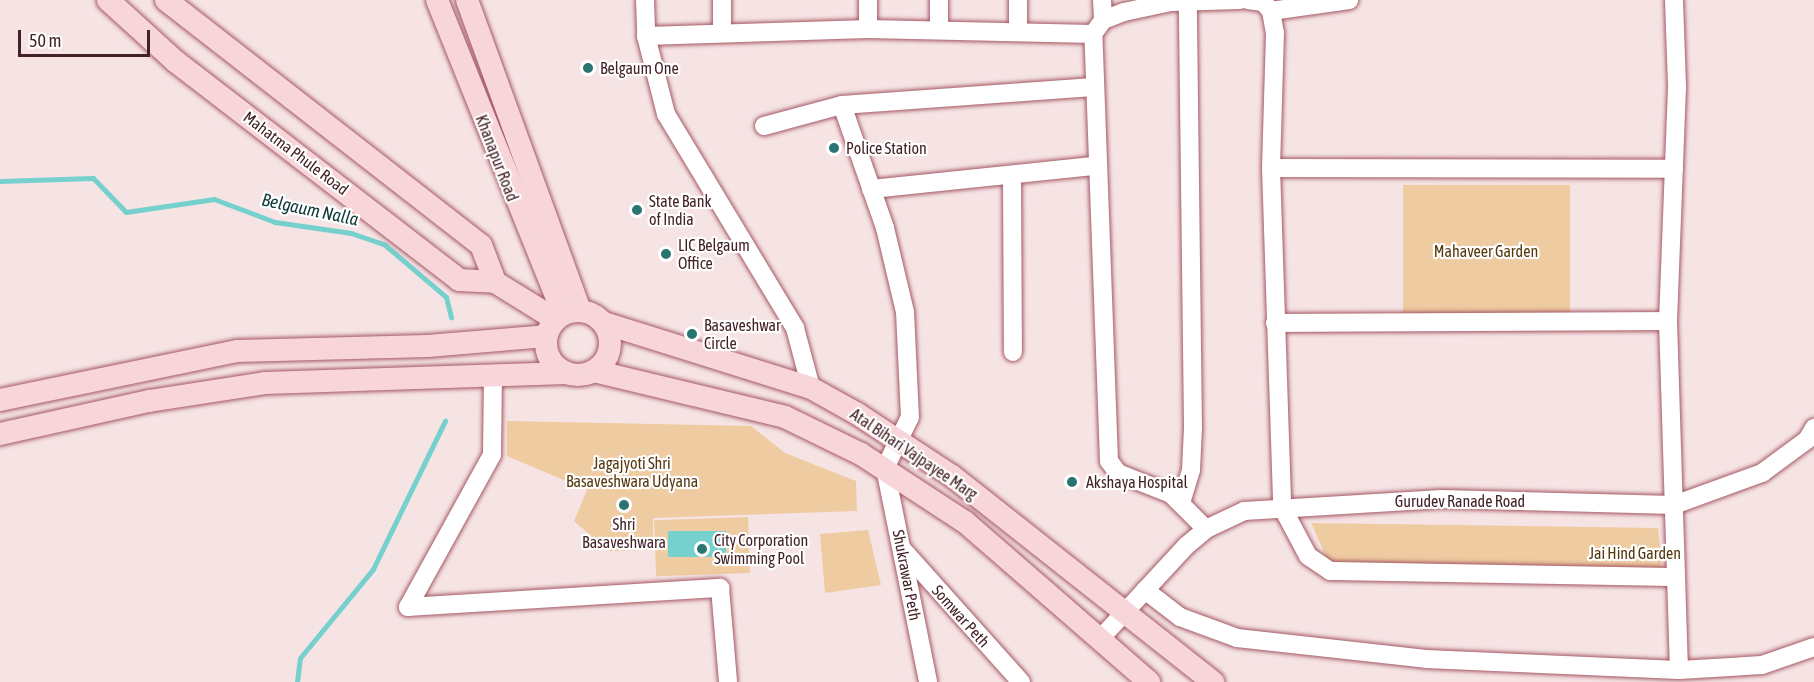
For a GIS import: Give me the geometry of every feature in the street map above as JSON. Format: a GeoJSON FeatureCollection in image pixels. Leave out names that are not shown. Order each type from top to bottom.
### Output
{"type":"FeatureCollection","features":[{"type":"Feature","properties":{"kind":"main road","name":"Mahatma Phule Road"},"geometry":{"type":"LineString","coordinates":[[108,0],[175,61],[459,280],[495,282]]}},
{"type":"Feature","properties":{"kind":"main road"},"geometry":{"type":"LineString","coordinates":[[166,0],[482,244],[495,282],[561,320]]}},
{"type":"Feature","properties":{"kind":"main road","name":"Khanapur Road"},"geometry":{"type":"LineString","coordinates":[[437,0],[561,320]]}},
{"type":"Feature","properties":{"kind":"main road"},"geometry":{"type":"LineString","coordinates":[[467,0],[561,320],[552,362],[567,373]]}},
{"type":"Feature","properties":{"kind":"main road"},"geometry":{"type":"LineString","coordinates":[[0,400],[237,351],[428,346],[561,320],[604,323],[610,349],[594,371],[493,378],[265,383],[149,401],[0,434]]}},
{"type":"Feature","properties":{"kind":"main road","name":"Atal Bihari Vajpayee Marg"},"geometry":{"type":"LineString","coordinates":[[604,323],[811,388],[952,476],[1122,613],[1212,682]]}},
{"type":"Feature","properties":{"kind":"main road","name":"Atal Bihari Vajpayee Marg"},"geometry":{"type":"LineString","coordinates":[[594,371],[785,417],[885,468],[965,522],[1149,682]]}},
{"type":"Feature","properties":{"kind":"street"},"geometry":{"type":"LineString","coordinates":[[645,0],[646,36],[666,114],[795,328],[811,388]]}},
{"type":"Feature","properties":{"kind":"street"},"geometry":{"type":"LineString","coordinates":[[722,0],[722,30]]}},
{"type":"Feature","properties":{"kind":"street"},"geometry":{"type":"LineString","coordinates":[[868,0],[868,29]]}},
{"type":"Feature","properties":{"kind":"street"},"geometry":{"type":"LineString","coordinates":[[939,0],[939,30]]}},
{"type":"Feature","properties":{"kind":"street"},"geometry":{"type":"LineString","coordinates":[[1018,0],[1018,31]]}},
{"type":"Feature","properties":{"kind":"street"},"geometry":{"type":"LineString","coordinates":[[1102,0],[1093,87],[1094,166],[1108,461],[1118,472],[1150,483],[1182,503],[1206,529]]}},
{"type":"Feature","properties":{"kind":"street"},"geometry":{"type":"LineString","coordinates":[[646,36],[722,30],[1018,31],[1098,27],[1177,1],[1240,0]]}},
{"type":"Feature","properties":{"kind":"street"},"geometry":{"type":"LineString","coordinates":[[1348,0],[1261,3],[1271,168],[1282,507],[1308,556],[1330,571],[1676,577]]}},
{"type":"Feature","properties":{"kind":"street"},"geometry":{"type":"LineString","coordinates":[[1674,0],[1674,169],[1668,321],[1680,670]]}},
{"type":"Feature","properties":{"kind":"street"},"geometry":{"type":"LineString","coordinates":[[1177,1],[1193,428],[1191,470],[1182,503]]}},
{"type":"Feature","properties":{"kind":"street"},"geometry":{"type":"LineString","coordinates":[[764,126],[842,105],[1093,87]]}},
{"type":"Feature","properties":{"kind":"street"},"geometry":{"type":"LineString","coordinates":[[842,105],[871,189],[906,322],[912,392],[900,443],[885,468]]}},
{"type":"Feature","properties":{"kind":"street"},"geometry":{"type":"LineString","coordinates":[[871,189],[1094,166]]}},
{"type":"Feature","properties":{"kind":"street"},"geometry":{"type":"LineString","coordinates":[[1271,168],[1674,169]]}},
{"type":"Feature","properties":{"kind":"street"},"geometry":{"type":"LineString","coordinates":[[1012,176],[1013,352]]}},
{"type":"Feature","properties":{"kind":"street"},"geometry":{"type":"LineString","coordinates":[[1275,323],[1668,321]]}},
{"type":"Feature","properties":{"kind":"street"},"geometry":{"type":"LineString","coordinates":[[493,378],[492,455],[408,607],[720,588],[728,682]]}},
{"type":"Feature","properties":{"kind":"street","name":"Gurudev Ranade Road"},"geometry":{"type":"LineString","coordinates":[[1099,640],[1122,613],[1206,529],[1244,511],[1442,499],[1674,505],[1762,473],[1807,440],[1814,428]]}},
{"type":"Feature","properties":{"kind":"street","name":"Shukrawar Peth"},"geometry":{"type":"LineString","coordinates":[[885,468],[928,682]]}},
{"type":"Feature","properties":{"kind":"street","name":"Somwar Peth"},"geometry":{"type":"LineString","coordinates":[[901,549],[1021,682]]}},
{"type":"Feature","properties":{"kind":"street"},"geometry":{"type":"LineString","coordinates":[[1145,591],[1180,617],[1237,638],[1426,660],[1660,676],[1680,670],[1762,665],[1814,647]]}},
{"type":"Feature","properties":{"kind":"green space","name":"Mahaveer Garden"},"geometry":{"type":"Polygon","coordinates":[[[1403,185],[1570,185],[1570,316],[1403,316],[1403,185]]]}},
{"type":"Feature","properties":{"kind":"green space","name":"Jagajyoti Shri Basaveshwara Udyana"},"geometry":{"type":"Polygon","coordinates":[[[507,421],[751,426],[785,453],[856,481],[857,511],[653,518],[653,550],[609,551],[574,521],[587,490],[507,456],[507,421]]]}},
{"type":"Feature","properties":{"kind":"green space","name":"City Corporation Swimming Pool"},"geometry":{"type":"Polygon","coordinates":[[[748,517],[750,573],[656,576],[654,520],[748,517]]]}},
{"type":"Feature","properties":{"kind":"green space","name":"Jai Hind Garden"},"geometry":{"type":"Polygon","coordinates":[[[1311,523],[1658,528],[1663,579],[1330,565],[1311,523]]]}},
{"type":"Feature","properties":{"kind":"green space"},"geometry":{"type":"Polygon","coordinates":[[[868,530],[881,585],[825,593],[820,534],[868,530]]]}},
{"type":"Feature","properties":{"kind":"water","name":"City Corporation Swimming Pool"},"geometry":{"type":"Polygon","coordinates":[[[668,531],[726,531],[726,557],[668,557],[668,531]]]}},
{"type":"Feature","properties":{"kind":"waterway","name":"Belgaum Nalla"},"geometry":{"type":"LineString","coordinates":[[0,181],[93,178],[126,212],[214,199],[275,222],[351,233],[385,245],[446,297],[451,317]]}},
{"type":"Feature","properties":{"kind":"waterway","name":"Belgaum Nalla"},"geometry":{"type":"LineString","coordinates":[[297,682],[300,658],[373,569],[445,421]]}},
{"type":"Feature","properties":{"kind":"place","name":"Belgaum One"},"geometry":{"type":"Point","coordinates":[588,68]}},
{"type":"Feature","properties":{"kind":"place","name":"Police Station"},"geometry":{"type":"Point","coordinates":[834,148]}},
{"type":"Feature","properties":{"kind":"place","name":"State Bank of India"},"geometry":{"type":"Point","coordinates":[637,210]}},
{"type":"Feature","properties":{"kind":"place","name":"LIC Belgaum Office"},"geometry":{"type":"Point","coordinates":[666,254]}},
{"type":"Feature","properties":{"kind":"place","name":"Basaveshwar Circle"},"geometry":{"type":"Point","coordinates":[692,334]}},
{"type":"Feature","properties":{"kind":"place","name":"Akshaya Hospital"},"geometry":{"type":"Point","coordinates":[1072,482]}},
{"type":"Feature","properties":{"kind":"place","name":"Shri Basaveshwara"},"geometry":{"type":"Point","coordinates":[624,505]}},
{"type":"Feature","properties":{"kind":"place","name":"City Corporation Swimming Pool"},"geometry":{"type":"Point","coordinates":[702,549]}}]}
